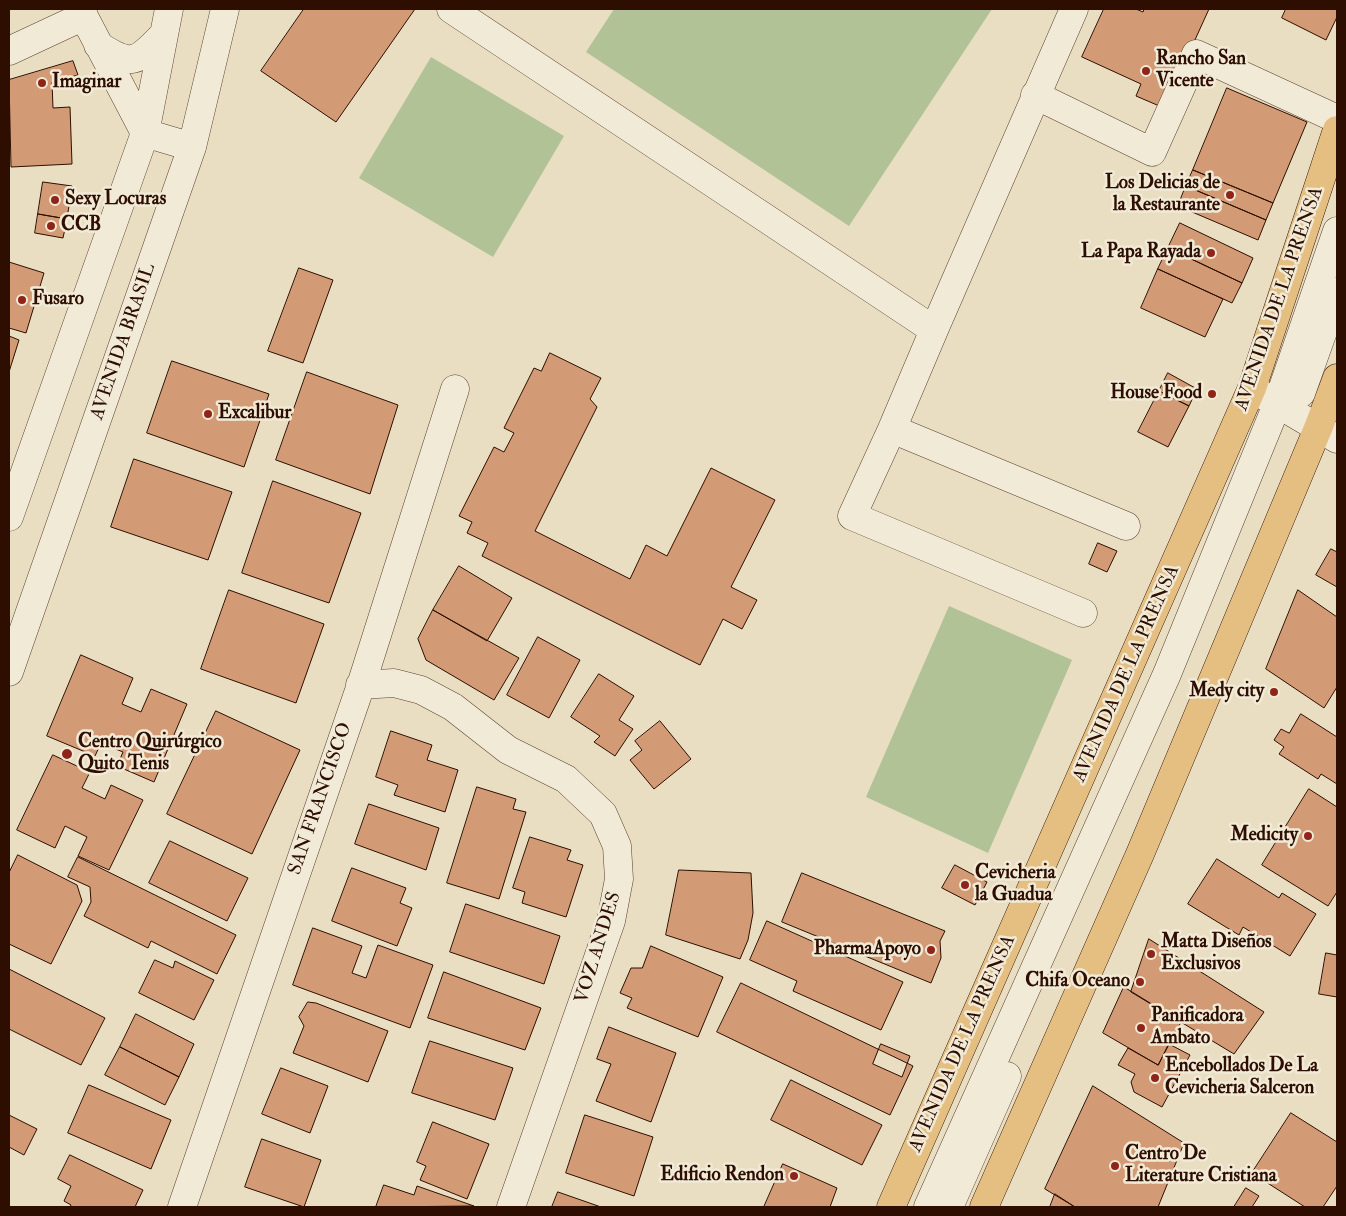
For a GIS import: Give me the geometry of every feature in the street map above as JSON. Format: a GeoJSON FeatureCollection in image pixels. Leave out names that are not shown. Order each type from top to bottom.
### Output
{"type":"FeatureCollection","features":[{"type":"Feature","properties":{"kind":"main road","name":"AVENIDA DE LA PRENSA"},"geometry":{"type":"LineString","coordinates":[[891,1207],[1252,388],[1337,130]]}},
{"type":"Feature","properties":{"kind":"main road"},"geometry":{"type":"LineString","coordinates":[[984,1207],[1328,433],[1337,378]]}},
{"type":"Feature","properties":{"kind":"street","name":"AVENIDA BRASIL"},"geometry":{"type":"LineString","coordinates":[[9,672],[192,147],[225,9]]}},
{"type":"Feature","properties":{"kind":"street"},"geometry":{"type":"LineString","coordinates":[[451,9],[934,330]]}},
{"type":"Feature","properties":{"kind":"street"},"geometry":{"type":"LineString","coordinates":[[1074,9],[1035,95],[892,429],[852,516],[1083,613]]}},
{"type":"Feature","properties":{"kind":"street"},"geometry":{"type":"LineString","coordinates":[[9,51],[82,12],[145,132],[192,147]]}},
{"type":"Feature","properties":{"kind":"street"},"geometry":{"type":"LineString","coordinates":[[98,44],[117,57],[133,60],[144,54],[167,21]]}},
{"type":"Feature","properties":{"kind":"street"},"geometry":{"type":"LineString","coordinates":[[9,517],[145,132],[167,21]]}},
{"type":"Feature","properties":{"kind":"street"},"geometry":{"type":"LineString","coordinates":[[1035,95],[1152,152],[1196,54],[1337,119]]}},
{"type":"Feature","properties":{"kind":"street"},"geometry":{"type":"LineString","coordinates":[[950,1207],[1286,407],[1337,231]]}},
{"type":"Feature","properties":{"kind":"street"},"geometry":{"type":"LineString","coordinates":[[928,1207],[1337,292]]}},
{"type":"Feature","properties":{"kind":"street"},"geometry":{"type":"LineString","coordinates":[[1252,388],[1328,433]]}},
{"type":"Feature","properties":{"kind":"street","name":"SAN FRANCISCO"},"geometry":{"type":"LineString","coordinates":[[182,1207],[360,684],[455,389]]}},
{"type":"Feature","properties":{"kind":"street"},"geometry":{"type":"LineString","coordinates":[[892,429],[1126,526]]}},
{"type":"Feature","properties":{"kind":"street","name":"VOZ ANDES"},"geometry":{"type":"LineString","coordinates":[[360,684],[394,683],[421,690],[453,707],[508,750],[566,779],[603,814],[617,846],[619,879],[611,921],[511,1207]]}},
{"type":"Feature","properties":{"kind":"street"},"geometry":{"type":"LineString","coordinates":[[962,1207],[969,1163]]}},
{"type":"Feature","properties":{"kind":"green space"},"geometry":{"type":"Polygon","coordinates":[[[614,9],[992,9],[849,226],[586,52],[614,9]]]}},
{"type":"Feature","properties":{"kind":"green space"},"geometry":{"type":"Polygon","coordinates":[[[431,57],[564,136],[493,257],[359,178],[431,57]]]}},
{"type":"Feature","properties":{"kind":"green space"},"geometry":{"type":"Polygon","coordinates":[[[949,606],[1072,660],[988,853],[866,797],[949,606]]]}},
{"type":"Feature","properties":{"kind":"building"},"geometry":{"type":"Polygon","coordinates":[[[304,9],[415,9],[336,122],[261,71],[304,9]]]}},
{"type":"Feature","properties":{"kind":"building","name":"Rancho San Vicente"},"geometry":{"type":"Polygon","coordinates":[[[1104,9],[1136,9],[1143,12],[1144,9],[1209,9],[1164,108],[1136,96],[1141,84],[1082,57],[1104,9]]]}},
{"type":"Feature","properties":{"kind":"building"},"geometry":{"type":"Polygon","coordinates":[[[1286,9],[1337,9],[1337,17],[1326,40],[1282,18],[1286,9]]]}},
{"type":"Feature","properties":{"kind":"building"},"geometry":{"type":"Polygon","coordinates":[[[73,61],[78,75],[52,82],[53,108],[70,107],[72,164],[11,167],[9,80],[73,61]]]}},
{"type":"Feature","properties":{"kind":"building"},"geometry":{"type":"Polygon","coordinates":[[[1227,88],[1307,122],[1273,203],[1193,170],[1227,88]]]}},
{"type":"Feature","properties":{"kind":"building","name":"Los Delicias de la Restaurante"},"geometry":{"type":"Polygon","coordinates":[[[1193,170],[1273,203],[1266,220],[1186,186],[1193,170]]]}},
{"type":"Feature","properties":{"kind":"building","name":"Sexy Locuras"},"geometry":{"type":"Polygon","coordinates":[[[43,182],[72,186],[67,219],[38,214],[43,182]]]}},
{"type":"Feature","properties":{"kind":"building"},"geometry":{"type":"Polygon","coordinates":[[[1186,186],[1266,220],[1258,240],[1178,206],[1186,186]]]}},
{"type":"Feature","properties":{"kind":"building","name":"CCB"},"geometry":{"type":"Polygon","coordinates":[[[38,214],[67,219],[63,238],[35,233],[38,214]]]}},
{"type":"Feature","properties":{"kind":"building","name":"La Papa Rayada"},"geometry":{"type":"Polygon","coordinates":[[[1180,223],[1253,258],[1242,283],[1168,248],[1180,223]]]}},
{"type":"Feature","properties":{"kind":"building"},"geometry":{"type":"Polygon","coordinates":[[[1168,248],[1242,283],[1232,303],[1158,269],[1168,248]]]}},
{"type":"Feature","properties":{"kind":"building","name":"Fusaro"},"geometry":{"type":"Polygon","coordinates":[[[9,262],[44,273],[26,333],[9,328],[9,262]]]}},
{"type":"Feature","properties":{"kind":"building"},"geometry":{"type":"Polygon","coordinates":[[[299,268],[333,280],[303,363],[268,351],[299,268]]]}},
{"type":"Feature","properties":{"kind":"building"},"geometry":{"type":"Polygon","coordinates":[[[1158,269],[1223,299],[1205,337],[1141,308],[1158,269]]]}},
{"type":"Feature","properties":{"kind":"building"},"geometry":{"type":"Polygon","coordinates":[[[9,336],[19,340],[9,372],[9,336]]]}},
{"type":"Feature","properties":{"kind":"building"},"geometry":{"type":"Polygon","coordinates":[[[550,353],[601,378],[590,399],[597,407],[535,531],[630,579],[646,545],[667,556],[711,468],[775,500],[731,587],[757,600],[742,629],[723,619],[700,665],[482,556],[488,543],[467,533],[472,522],[459,516],[494,447],[504,452],[514,433],[504,428],[534,368],[541,371],[550,353]]]}},
{"type":"Feature","properties":{"kind":"building","name":"Excalibur"},"geometry":{"type":"Polygon","coordinates":[[[172,361],[269,394],[244,467],[147,433],[172,361]]]}},
{"type":"Feature","properties":{"kind":"building"},"geometry":{"type":"Polygon","coordinates":[[[307,372],[398,405],[370,494],[276,460],[307,372]]]}},
{"type":"Feature","properties":{"kind":"building"},"geometry":{"type":"Polygon","coordinates":[[[1168,373],[1197,389],[1189,406],[1159,391],[1168,373]]]}},
{"type":"Feature","properties":{"kind":"building"},"geometry":{"type":"Polygon","coordinates":[[[1159,391],[1189,406],[1168,447],[1138,432],[1159,391]]]}},
{"type":"Feature","properties":{"kind":"building"},"geometry":{"type":"Polygon","coordinates":[[[134,459],[232,492],[208,560],[111,527],[134,459]]]}},
{"type":"Feature","properties":{"kind":"building"},"geometry":{"type":"Polygon","coordinates":[[[273,481],[361,513],[329,603],[242,573],[273,481]]]}},
{"type":"Feature","properties":{"kind":"building"},"geometry":{"type":"Polygon","coordinates":[[[1098,543],[1117,551],[1107,572],[1089,564],[1098,543]]]}},
{"type":"Feature","properties":{"kind":"building"},"geometry":{"type":"Polygon","coordinates":[[[1331,549],[1337,552],[1337,587],[1316,575],[1331,549]]]}},
{"type":"Feature","properties":{"kind":"building"},"geometry":{"type":"Polygon","coordinates":[[[459,566],[512,598],[487,641],[433,610],[459,566]]]}},
{"type":"Feature","properties":{"kind":"building"},"geometry":{"type":"Polygon","coordinates":[[[229,590],[324,624],[296,703],[201,669],[229,590]]]}},
{"type":"Feature","properties":{"kind":"building"},"geometry":{"type":"Polygon","coordinates":[[[1298,590],[1337,617],[1337,687],[1324,708],[1266,669],[1298,590]]]}},
{"type":"Feature","properties":{"kind":"building"},"geometry":{"type":"Polygon","coordinates":[[[433,610],[519,658],[494,700],[426,660],[418,639],[433,610]]]}},
{"type":"Feature","properties":{"kind":"building"},"geometry":{"type":"Polygon","coordinates":[[[538,637],[580,660],[549,718],[507,695],[538,637]]]}},
{"type":"Feature","properties":{"kind":"building"},"geometry":{"type":"Polygon","coordinates":[[[81,655],[133,678],[122,704],[141,712],[151,689],[187,704],[154,782],[117,766],[123,752],[101,743],[95,756],[47,736],[81,655]]]}},
{"type":"Feature","properties":{"kind":"building"},"geometry":{"type":"Polygon","coordinates":[[[599,674],[634,696],[619,720],[633,729],[615,756],[594,742],[600,736],[571,717],[599,674]]]}},
{"type":"Feature","properties":{"kind":"building"},"geometry":{"type":"Polygon","coordinates":[[[216,711],[300,750],[252,854],[167,814],[216,711]]]}},
{"type":"Feature","properties":{"kind":"building"},"geometry":{"type":"Polygon","coordinates":[[[1301,714],[1337,737],[1337,784],[1321,774],[1318,779],[1279,754],[1284,747],[1274,740],[1281,729],[1289,733],[1301,714]]]}},
{"type":"Feature","properties":{"kind":"building"},"geometry":{"type":"Polygon","coordinates":[[[660,721],[691,759],[654,789],[630,760],[642,750],[635,741],[660,721]]]}},
{"type":"Feature","properties":{"kind":"building"},"geometry":{"type":"Polygon","coordinates":[[[391,731],[432,745],[427,760],[458,770],[445,812],[394,795],[398,785],[376,777],[391,731]]]}},
{"type":"Feature","properties":{"kind":"building"},"geometry":{"type":"Polygon","coordinates":[[[53,755],[90,772],[82,788],[105,799],[111,785],[143,800],[109,870],[78,856],[87,837],[65,826],[55,848],[17,830],[53,755]]]}},
{"type":"Feature","properties":{"kind":"building"},"geometry":{"type":"Polygon","coordinates":[[[477,787],[516,799],[513,809],[526,812],[499,899],[447,883],[477,787]]]}},
{"type":"Feature","properties":{"kind":"building","name":"Medicity"},"geometry":{"type":"Polygon","coordinates":[[[1309,789],[1337,807],[1337,892],[1328,906],[1262,865],[1309,789]]]}},
{"type":"Feature","properties":{"kind":"building"},"geometry":{"type":"Polygon","coordinates":[[[369,804],[439,828],[426,870],[355,844],[369,804]]]}},
{"type":"Feature","properties":{"kind":"building"},"geometry":{"type":"Polygon","coordinates":[[[530,837],[571,850],[567,860],[583,865],[566,917],[522,903],[525,892],[513,888],[530,837]]]}},
{"type":"Feature","properties":{"kind":"building"},"geometry":{"type":"Polygon","coordinates":[[[170,841],[248,878],[227,921],[149,883],[170,841]]]}},
{"type":"Feature","properties":{"kind":"building"},"geometry":{"type":"Polygon","coordinates":[[[18,855],[77,885],[82,901],[51,964],[9,944],[9,873],[18,855]]]}},
{"type":"Feature","properties":{"kind":"building"},"geometry":{"type":"Polygon","coordinates":[[[78,857],[236,935],[217,974],[151,941],[148,948],[84,916],[91,902],[90,887],[68,877],[78,857]]]}},
{"type":"Feature","properties":{"kind":"building"},"geometry":{"type":"Polygon","coordinates":[[[1217,859],[1279,898],[1282,893],[1316,914],[1290,956],[1243,927],[1239,935],[1188,904],[1217,859]]]}},
{"type":"Feature","properties":{"kind":"building","name":"Cevicheria la Guadua"},"geometry":{"type":"Polygon","coordinates":[[[955,865],[987,882],[975,905],[942,888],[955,865]]]}},
{"type":"Feature","properties":{"kind":"building"},"geometry":{"type":"Polygon","coordinates":[[[352,868],[406,888],[400,903],[412,908],[397,946],[332,921],[352,868]]]}},
{"type":"Feature","properties":{"kind":"building"},"geometry":{"type":"Polygon","coordinates":[[[679,870],[751,873],[753,913],[748,940],[740,959],[666,935],[679,870]]]}},
{"type":"Feature","properties":{"kind":"building"},"geometry":{"type":"Polygon","coordinates":[[[802,873],[945,931],[940,941],[941,958],[931,983],[782,922],[802,873]]]}},
{"type":"Feature","properties":{"kind":"building"},"geometry":{"type":"Polygon","coordinates":[[[466,904],[560,936],[544,984],[450,952],[466,904]]]}},
{"type":"Feature","properties":{"kind":"building"},"geometry":{"type":"Polygon","coordinates":[[[767,921],[903,982],[881,1030],[793,991],[797,981],[750,960],[767,921]]]}},
{"type":"Feature","properties":{"kind":"building"},"geometry":{"type":"Polygon","coordinates":[[[313,928],[362,946],[352,973],[366,978],[378,945],[433,965],[410,1028],[293,985],[313,928]]]}},
{"type":"Feature","properties":{"kind":"building"},"geometry":{"type":"Polygon","coordinates":[[[1149,939],[1264,1012],[1234,1054],[1131,992],[1149,939]]]}},
{"type":"Feature","properties":{"kind":"building"},"geometry":{"type":"Polygon","coordinates":[[[651,946],[723,977],[698,1037],[627,1008],[632,998],[620,993],[631,968],[642,968],[651,946]]]}},
{"type":"Feature","properties":{"kind":"building"},"geometry":{"type":"Polygon","coordinates":[[[1326,953],[1337,955],[1337,997],[1319,994],[1326,953]]]}},
{"type":"Feature","properties":{"kind":"building"},"geometry":{"type":"Polygon","coordinates":[[[155,960],[173,968],[175,961],[214,980],[194,1020],[139,993],[155,960]]]}},
{"type":"Feature","properties":{"kind":"building"},"geometry":{"type":"Polygon","coordinates":[[[9,969],[105,1018],[81,1065],[9,1029],[9,969]]]}},
{"type":"Feature","properties":{"kind":"building"},"geometry":{"type":"Polygon","coordinates":[[[444,972],[541,1008],[525,1050],[428,1018],[444,972]]]}},
{"type":"Feature","properties":{"kind":"building"},"geometry":{"type":"Polygon","coordinates":[[[741,983],[913,1066],[890,1115],[717,1032],[741,983]]]}},
{"type":"Feature","properties":{"kind":"building","name":"Panificadora Ambato"},"geometry":{"type":"Polygon","coordinates":[[[1124,987],[1181,1022],[1158,1065],[1103,1033],[1124,987]]]}},
{"type":"Feature","properties":{"kind":"building"},"geometry":{"type":"Polygon","coordinates":[[[308,1002],[316,1003],[388,1031],[368,1082],[293,1053],[304,1026],[299,1017],[308,1002]]]}},
{"type":"Feature","properties":{"kind":"building"},"geometry":{"type":"Polygon","coordinates":[[[136,1014],[194,1044],[179,1077],[120,1047],[136,1014]]]}},
{"type":"Feature","properties":{"kind":"building"},"geometry":{"type":"Polygon","coordinates":[[[609,1027],[676,1053],[651,1122],[596,1101],[611,1064],[597,1059],[609,1027]]]}},
{"type":"Feature","properties":{"kind":"building"},"geometry":{"type":"Polygon","coordinates":[[[430,1041],[513,1068],[495,1120],[412,1093],[430,1041]]]}},
{"type":"Feature","properties":{"kind":"building"},"geometry":{"type":"Polygon","coordinates":[[[881,1044],[910,1056],[902,1077],[873,1064],[881,1044]]]}},
{"type":"Feature","properties":{"kind":"building","name":"Encebollados De La Cevicheria Salceron"},"geometry":{"type":"Polygon","coordinates":[[[1169,1044],[1190,1055],[1162,1107],[1134,1092],[1131,1082],[1135,1074],[1118,1065],[1128,1048],[1158,1065],[1169,1044]]]}},
{"type":"Feature","properties":{"kind":"building"},"geometry":{"type":"Polygon","coordinates":[[[120,1047],[179,1077],[165,1105],[105,1075],[120,1047]]]}},
{"type":"Feature","properties":{"kind":"building"},"geometry":{"type":"Polygon","coordinates":[[[281,1068],[328,1086],[310,1133],[262,1114],[281,1068]]]}},
{"type":"Feature","properties":{"kind":"building"},"geometry":{"type":"Polygon","coordinates":[[[791,1080],[882,1125],[862,1165],[771,1120],[791,1080]]]}},
{"type":"Feature","properties":{"kind":"building"},"geometry":{"type":"Polygon","coordinates":[[[89,1085],[171,1120],[151,1169],[68,1133],[89,1085]]]}},
{"type":"Feature","properties":{"kind":"building","name":"Centro De Literature Cristiana"},"geometry":{"type":"Polygon","coordinates":[[[1093,1086],[1184,1143],[1158,1207],[1075,1207],[1045,1189],[1093,1086]]]}},
{"type":"Feature","properties":{"kind":"building"},"geometry":{"type":"Polygon","coordinates":[[[1291,1113],[1337,1142],[1337,1186],[1323,1207],[1305,1207],[1252,1173],[1291,1113]]]}},
{"type":"Feature","properties":{"kind":"building"},"geometry":{"type":"Polygon","coordinates":[[[9,1115],[37,1129],[24,1155],[9,1147],[9,1115]]]}},
{"type":"Feature","properties":{"kind":"building"},"geometry":{"type":"Polygon","coordinates":[[[585,1115],[653,1137],[634,1196],[566,1173],[585,1115]]]}},
{"type":"Feature","properties":{"kind":"building"},"geometry":{"type":"Polygon","coordinates":[[[433,1122],[489,1144],[467,1199],[420,1180],[426,1166],[417,1162],[433,1122]]]}},
{"type":"Feature","properties":{"kind":"building"},"geometry":{"type":"Polygon","coordinates":[[[262,1139],[321,1160],[304,1207],[245,1187],[262,1139]]]}},
{"type":"Feature","properties":{"kind":"building"},"geometry":{"type":"Polygon","coordinates":[[[70,1155],[143,1190],[135,1207],[70,1207],[71,1205],[64,1201],[71,1186],[58,1179],[70,1155]]]}},
{"type":"Feature","properties":{"kind":"building","name":"Edificio Rendon"},"geometry":{"type":"Polygon","coordinates":[[[783,1164],[837,1188],[830,1207],[764,1207],[783,1164]]]}},
{"type":"Feature","properties":{"kind":"building"},"geometry":{"type":"Polygon","coordinates":[[[384,1185],[414,1195],[417,1186],[474,1206],[376,1207],[384,1185]]]}},
{"type":"Feature","properties":{"kind":"building"},"geometry":{"type":"Polygon","coordinates":[[[1246,1188],[1259,1196],[1252,1207],[1234,1207],[1246,1188]]]}},
{"type":"Feature","properties":{"kind":"building"},"geometry":{"type":"Polygon","coordinates":[[[558,1192],[601,1207],[552,1207],[558,1192]]]}},
{"type":"Feature","properties":{"kind":"building"},"geometry":{"type":"Polygon","coordinates":[[[1055,1194],[1075,1207],[1050,1207],[1055,1194]]]}},
{"type":"Feature","properties":{"kind":"place","name":"Rancho San Vicente"},"geometry":{"type":"Point","coordinates":[1146,71]}},
{"type":"Feature","properties":{"kind":"place","name":"Imaginar"},"geometry":{"type":"Point","coordinates":[42,83]}},
{"type":"Feature","properties":{"kind":"place","name":"Los Delicias de la Restaurante"},"geometry":{"type":"Point","coordinates":[1230,195]}},
{"type":"Feature","properties":{"kind":"place","name":"Sexy Locuras"},"geometry":{"type":"Point","coordinates":[55,200]}},
{"type":"Feature","properties":{"kind":"place","name":"CCB"},"geometry":{"type":"Point","coordinates":[51,226]}},
{"type":"Feature","properties":{"kind":"place","name":"La Papa Rayada"},"geometry":{"type":"Point","coordinates":[1211,253]}},
{"type":"Feature","properties":{"kind":"place","name":"Fusaro"},"geometry":{"type":"Point","coordinates":[22,300]}},
{"type":"Feature","properties":{"kind":"place","name":"House Food"},"geometry":{"type":"Point","coordinates":[1212,394]}},
{"type":"Feature","properties":{"kind":"place","name":"Excalibur"},"geometry":{"type":"Point","coordinates":[208,414]}},
{"type":"Feature","properties":{"kind":"place","name":"Medy city"},"geometry":{"type":"Point","coordinates":[1274,692]}},
{"type":"Feature","properties":{"kind":"place","name":"Centro Quirúrgico Quito Tenis"},"geometry":{"type":"Point","coordinates":[67,754]}},
{"type":"Feature","properties":{"kind":"place","name":"Medicity"},"geometry":{"type":"Point","coordinates":[1308,836]}},
{"type":"Feature","properties":{"kind":"place","name":"Cevicheria la Guadua"},"geometry":{"type":"Point","coordinates":[965,885]}},
{"type":"Feature","properties":{"kind":"place","name":"PharmaApoyo"},"geometry":{"type":"Point","coordinates":[931,950]}},
{"type":"Feature","properties":{"kind":"place","name":"Matta Diseños Exclusivos"},"geometry":{"type":"Point","coordinates":[1151,954]}},
{"type":"Feature","properties":{"kind":"place","name":"Chifa Oceano"},"geometry":{"type":"Point","coordinates":[1140,982]}},
{"type":"Feature","properties":{"kind":"place","name":"Panificadora Ambato"},"geometry":{"type":"Point","coordinates":[1141,1028]}},
{"type":"Feature","properties":{"kind":"place","name":"Encebollados De La Cevicheria Salceron"},"geometry":{"type":"Point","coordinates":[1155,1078]}},
{"type":"Feature","properties":{"kind":"place","name":"Centro De Literature Cristiana"},"geometry":{"type":"Point","coordinates":[1115,1166]}},
{"type":"Feature","properties":{"kind":"place","name":"Edificio Rendon"},"geometry":{"type":"Point","coordinates":[794,1176]}}]}
